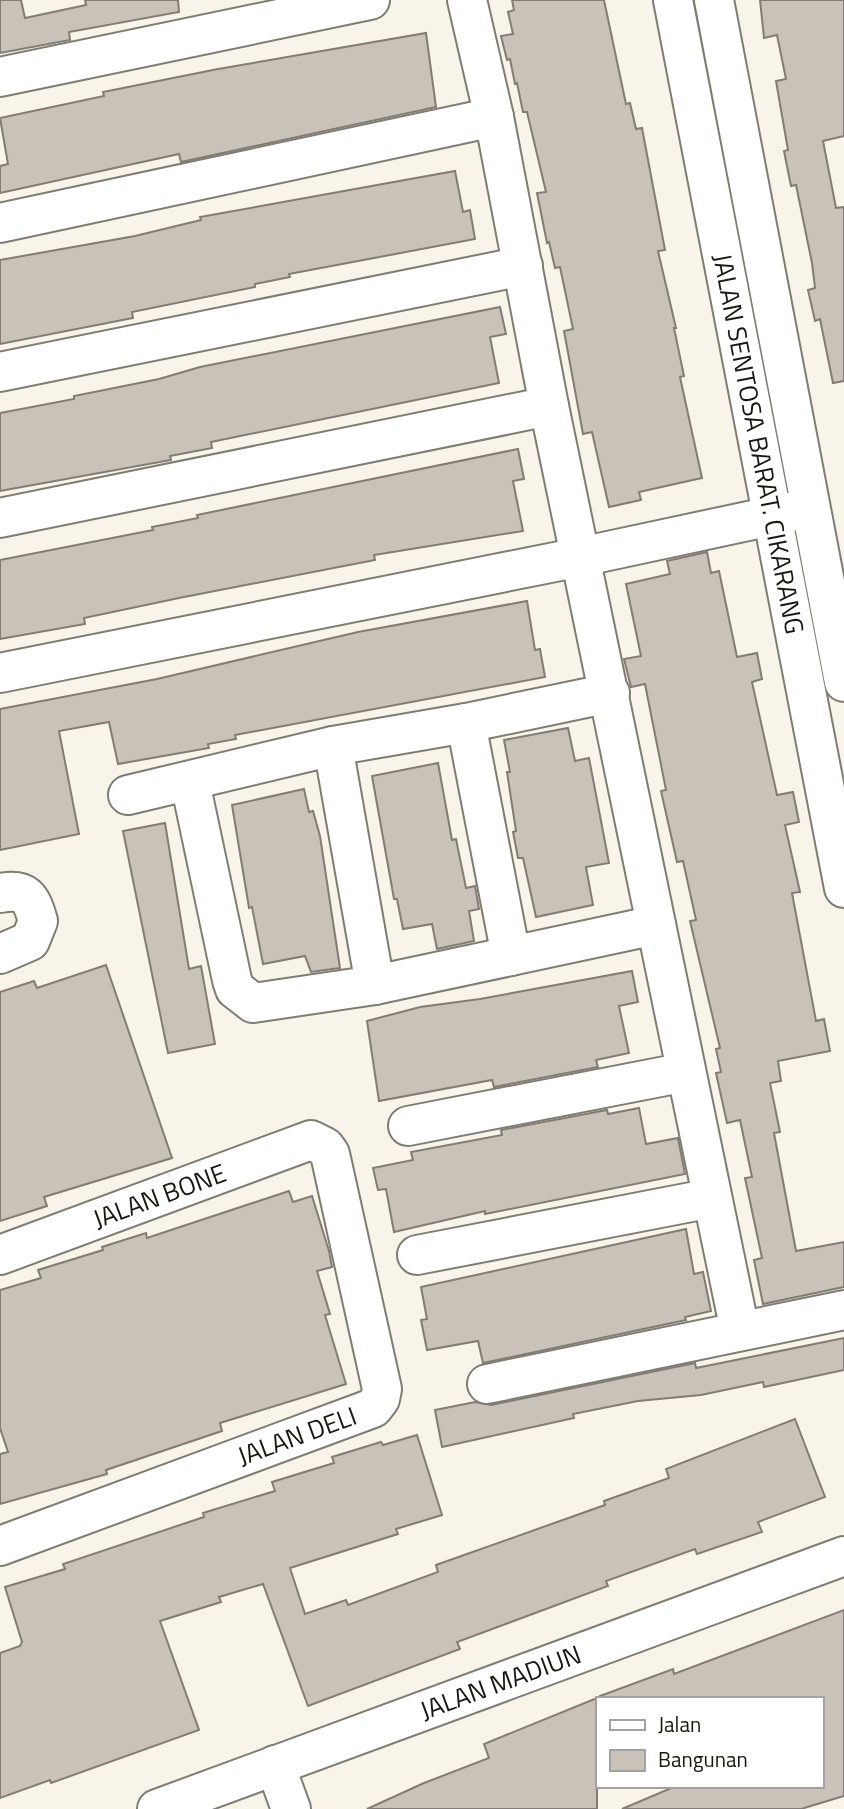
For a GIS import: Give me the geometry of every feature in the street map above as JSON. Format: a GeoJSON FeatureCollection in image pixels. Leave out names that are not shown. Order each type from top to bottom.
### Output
{"type":"FeatureCollection","features":[{"type":"Feature","properties":{"kind":"street"},"geometry":{"type":"LineString","coordinates":[[0,77],[370,0]]}},
{"type":"Feature","properties":{"kind":"street"},"geometry":{"type":"LineString","coordinates":[[467,0],[494,117],[549,406],[740,1331]]}},
{"type":"Feature","properties":{"kind":"street","name":"JALAN SENTOSA BARAT. CIKARANG"},"geometry":{"type":"LineString","coordinates":[[673,0],[844,888]]}},
{"type":"Feature","properties":{"kind":"street","name":"JALAN SENTOSA BARAT. CIKARANG"},"geometry":{"type":"LineString","coordinates":[[714,0],[844,682]]}},
{"type":"Feature","properties":{"kind":"street"},"geometry":{"type":"LineString","coordinates":[[0,222],[494,117]]}},
{"type":"Feature","properties":{"kind":"street"},"geometry":{"type":"LineString","coordinates":[[0,372],[523,266]]}},
{"type":"Feature","properties":{"kind":"street"},"geometry":{"type":"LineString","coordinates":[[0,518],[549,406]]}},
{"type":"Feature","properties":{"kind":"street"},"geometry":{"type":"LineString","coordinates":[[0,673],[580,557],[809,508]]}},
{"type":"Feature","properties":{"kind":"street"},"geometry":{"type":"LineString","coordinates":[[128,795],[333,746],[467,723],[610,692]]}},
{"type":"Feature","properties":{"kind":"street"},"geometry":{"type":"LineString","coordinates":[[467,723],[512,956]]}},
{"type":"Feature","properties":{"kind":"street"},"geometry":{"type":"LineString","coordinates":[[333,746],[374,985]]}},
{"type":"Feature","properties":{"kind":"street"},"geometry":{"type":"LineString","coordinates":[[190,782],[236,989],[253,1003],[374,985],[656,925]]}},
{"type":"Feature","properties":{"kind":"street"},"geometry":{"type":"LineString","coordinates":[[0,893],[19,891],[26,896],[38,921],[30,941],[0,954]]}},
{"type":"Feature","properties":{"kind":"street"},"geometry":{"type":"LineString","coordinates":[[408,1126],[686,1072]]}},
{"type":"Feature","properties":{"kind":"street","name":"JALAN BONE"},"geometry":{"type":"LineString","coordinates":[[0,1255],[303,1142],[311,1140],[318,1144]]}},
{"type":"Feature","properties":{"kind":"street","name":"JALAN DELI"},"geometry":{"type":"LineString","coordinates":[[0,1546],[373,1408],[380,1399],[382,1389],[330,1154],[318,1144]]}},
{"type":"Feature","properties":{"kind":"street"},"geometry":{"type":"LineString","coordinates":[[417,1255],[712,1198]]}},
{"type":"Feature","properties":{"kind":"street"},"geometry":{"type":"LineString","coordinates":[[487,1384],[844,1310]]}},
{"type":"Feature","properties":{"kind":"street","name":"JALAN MADIUN"},"geometry":{"type":"LineString","coordinates":[[157,1809],[844,1556]]}},
{"type":"Feature","properties":{"kind":"street"},"geometry":{"type":"LineString","coordinates":[[275,1765],[291,1809]]}},
{"type":"Feature","properties":{"kind":"building"},"geometry":{"type":"Polygon","coordinates":[[[0,0],[21,0],[25,18],[86,5],[85,0],[178,0],[179,12],[69,32],[70,40],[0,53],[0,0]]]}},
{"type":"Feature","properties":{"kind":"building"},"geometry":{"type":"Polygon","coordinates":[[[512,0],[604,0],[626,104],[630,103],[636,129],[642,128],[665,250],[658,251],[676,328],[684,376],[680,377],[702,478],[639,492],[641,500],[609,507],[592,432],[583,434],[564,331],[573,329],[560,267],[555,268],[549,242],[547,243],[537,193],[546,192],[527,112],[523,112],[517,83],[515,84],[510,59],[507,60],[501,36],[513,34],[508,12],[514,10],[512,0]]]}},
{"type":"Feature","properties":{"kind":"building"},"geometry":{"type":"Polygon","coordinates":[[[760,0],[844,0],[844,136],[823,141],[836,208],[844,207],[844,381],[833,383],[820,319],[815,321],[808,290],[815,288],[812,263],[796,185],[791,186],[784,151],[788,150],[776,81],[786,79],[777,35],[764,38],[760,0]]]}},
{"type":"Feature","properties":{"kind":"building"},"geometry":{"type":"Polygon","coordinates":[[[426,33],[436,107],[181,162],[179,154],[0,193],[0,166],[8,164],[0,118],[104,96],[103,92],[218,69],[426,33]]]}},
{"type":"Feature","properties":{"kind":"building"},"geometry":{"type":"Polygon","coordinates":[[[455,171],[463,212],[470,210],[475,239],[289,274],[290,277],[255,284],[255,287],[132,312],[133,318],[0,344],[0,260],[135,236],[201,220],[200,217],[455,171]]]}},
{"type":"Feature","properties":{"kind":"building"},"geometry":{"type":"Polygon","coordinates":[[[500,307],[506,334],[490,337],[499,383],[211,442],[212,448],[170,456],[171,460],[0,491],[0,413],[74,399],[74,396],[159,379],[200,367],[500,307]]]}},
{"type":"Feature","properties":{"kind":"building"},"geometry":{"type":"Polygon","coordinates":[[[518,449],[524,479],[513,481],[523,531],[374,555],[375,560],[84,618],[85,624],[0,639],[0,560],[153,530],[152,527],[198,518],[197,515],[518,449]]]}},
{"type":"Feature","properties":{"kind":"building"},"geometry":{"type":"Polygon","coordinates":[[[707,552],[711,573],[719,571],[737,657],[757,653],[762,679],[752,682],[777,795],[793,792],[799,822],[785,825],[800,892],[792,893],[816,1021],[824,1019],[830,1051],[778,1061],[781,1081],[770,1083],[780,1132],[774,1133],[796,1251],[844,1242],[844,1287],[763,1304],[754,1260],[762,1258],[745,1178],[752,1177],[740,1120],[727,1123],[716,1073],[721,1072],[716,1049],[720,1048],[690,921],[696,920],[683,861],[677,862],[661,791],[666,790],[645,684],[631,687],[624,659],[641,656],[626,584],[670,574],[667,561],[707,552]]]}},
{"type":"Feature","properties":{"kind":"building"},"geometry":{"type":"Polygon","coordinates":[[[527,601],[535,650],[540,649],[545,677],[235,735],[236,739],[208,744],[209,748],[118,764],[109,722],[59,731],[79,834],[0,850],[0,709],[157,679],[358,632],[527,601]]]}},
{"type":"Feature","properties":{"kind":"building"},"geometry":{"type":"Polygon","coordinates":[[[568,728],[575,761],[589,758],[609,863],[586,867],[593,905],[536,917],[523,858],[518,858],[513,832],[516,831],[504,740],[568,728]]]}},
{"type":"Feature","properties":{"kind":"building"},"geometry":{"type":"Polygon","coordinates":[[[438,763],[452,840],[456,839],[466,888],[475,886],[479,909],[469,911],[474,941],[437,949],[432,924],[403,929],[397,899],[394,899],[372,776],[438,763]]]}},
{"type":"Feature","properties":{"kind":"building"},"geometry":{"type":"Polygon","coordinates":[[[304,789],[309,812],[313,811],[320,836],[340,968],[311,972],[305,956],[263,964],[252,907],[249,908],[232,805],[304,789]]]}},
{"type":"Feature","properties":{"kind":"building"},"geometry":{"type":"Polygon","coordinates":[[[165,823],[189,969],[201,966],[215,1044],[168,1053],[123,831],[165,823]]]}},
{"type":"Feature","properties":{"kind":"building"},"geometry":{"type":"Polygon","coordinates":[[[106,965],[172,1158],[44,1197],[47,1206],[0,1221],[0,992],[34,981],[37,988],[106,965]]]}},
{"type":"Feature","properties":{"kind":"building"},"geometry":{"type":"Polygon","coordinates":[[[632,971],[638,1002],[619,1006],[629,1053],[596,1060],[598,1067],[494,1087],[492,1080],[379,1101],[367,1021],[420,1007],[480,999],[632,971]]]}},
{"type":"Feature","properties":{"kind":"building"},"geometry":{"type":"Polygon","coordinates":[[[639,1108],[646,1144],[678,1138],[685,1174],[485,1214],[485,1211],[394,1232],[386,1189],[378,1190],[373,1168],[413,1160],[411,1152],[502,1135],[501,1130],[607,1110],[608,1114],[639,1108]]]}},
{"type":"Feature","properties":{"kind":"building"},"geometry":{"type":"Polygon","coordinates":[[[289,1191],[293,1202],[312,1196],[329,1251],[332,1267],[317,1271],[330,1314],[325,1315],[346,1384],[220,1423],[222,1431],[106,1470],[107,1474],[0,1504],[0,1454],[8,1452],[0,1428],[0,1290],[41,1278],[38,1270],[103,1250],[102,1247],[146,1233],[147,1238],[289,1191]]]}},
{"type":"Feature","properties":{"kind":"building"},"geometry":{"type":"Polygon","coordinates":[[[686,1229],[694,1274],[703,1272],[711,1311],[685,1317],[686,1320],[483,1363],[478,1341],[427,1350],[421,1320],[427,1319],[421,1287],[686,1229]]]}},
{"type":"Feature","properties":{"kind":"building"},"geometry":{"type":"Polygon","coordinates":[[[844,1338],[844,1370],[764,1387],[763,1382],[701,1395],[638,1401],[573,1414],[574,1418],[442,1447],[435,1410],[475,1402],[491,1405],[695,1363],[696,1368],[844,1338]]]}},
{"type":"Feature","properties":{"kind":"building"},"geometry":{"type":"Polygon","coordinates":[[[795,1419],[825,1497],[758,1522],[762,1532],[697,1554],[695,1549],[606,1581],[608,1586],[457,1642],[460,1649],[308,1706],[263,1584],[219,1597],[221,1602],[160,1621],[199,1730],[51,1783],[50,1780],[0,1798],[0,1653],[20,1646],[22,1642],[5,1587],[65,1569],[63,1564],[204,1517],[203,1513],[275,1491],[272,1482],[334,1463],[332,1457],[381,1442],[383,1445],[417,1435],[442,1515],[396,1529],[398,1534],[290,1568],[305,1614],[346,1600],[348,1605],[438,1572],[436,1565],[605,1505],[604,1501],[669,1478],[666,1469],[795,1419]]]}},
{"type":"Feature","properties":{"kind":"building"},"geometry":{"type":"Polygon","coordinates":[[[844,1610],[844,1796],[801,1809],[622,1809],[671,1788],[823,1788],[823,1697],[600,1697],[673,1669],[674,1674],[844,1610]]]}},
{"type":"Feature","properties":{"kind":"building"},"geometry":{"type":"Polygon","coordinates":[[[596,1698],[597,1809],[367,1809],[489,1758],[484,1744],[596,1698]]]}}]}
